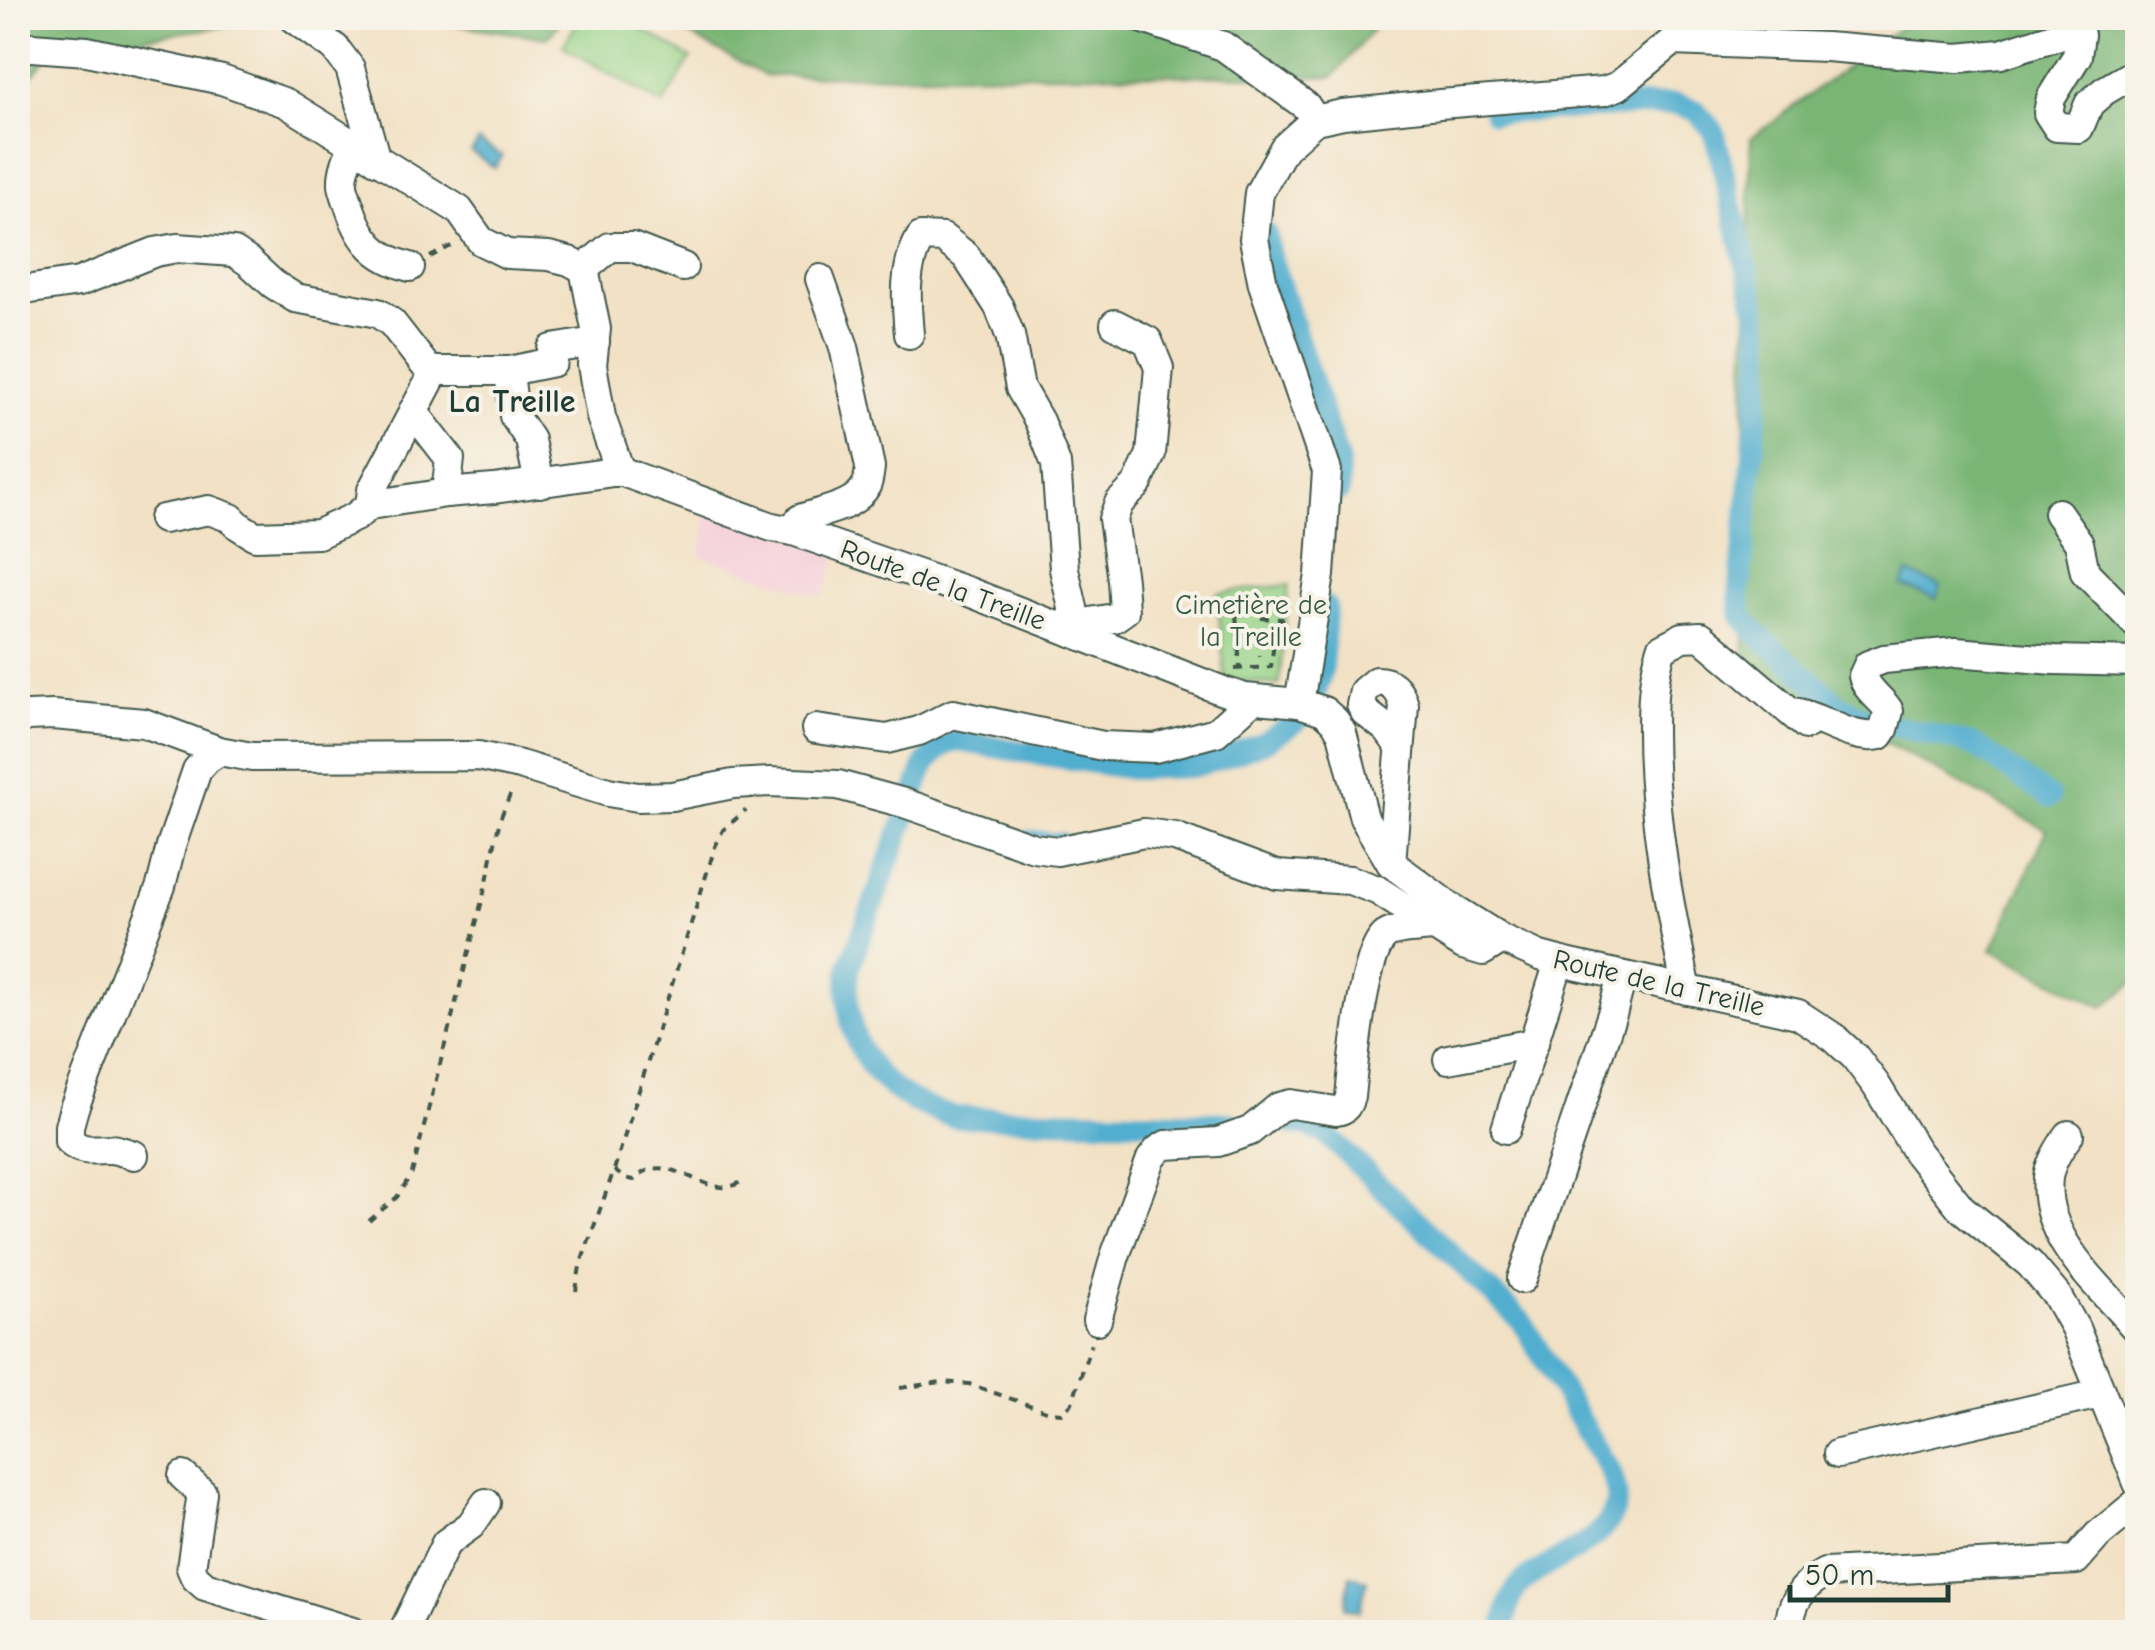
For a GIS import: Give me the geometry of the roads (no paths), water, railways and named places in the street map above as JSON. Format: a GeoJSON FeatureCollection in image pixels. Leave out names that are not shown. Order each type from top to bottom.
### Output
{"type":"FeatureCollection","features":[{"type":"Feature","properties":{"kind":"street"},"geometry":{"type":"LineString","coordinates":[[294,18],[335,48],[350,68],[364,153]]}},
{"type":"Feature","properties":{"kind":"street"},"geometry":{"type":"LineString","coordinates":[[1140,18],[1223,46],[1306,106],[1314,120]]}},
{"type":"Feature","properties":{"kind":"street"},"geometry":{"type":"LineString","coordinates":[[1304,705],[1320,575],[1327,471],[1262,284],[1254,239],[1259,193],[1284,148],[1314,120],[1440,104],[1604,91],[1618,86],[1673,42],[1826,47],[1958,58],[2001,54],[2062,34],[2080,35],[2077,56],[2050,98],[2048,113],[2057,127],[2079,128],[2089,104],[2138,71]]}},
{"type":"Feature","properties":{"kind":"street"},"geometry":{"type":"LineString","coordinates":[[18,46],[87,51],[222,80],[286,103],[459,210],[482,241],[507,254],[569,260],[584,270],[596,330],[592,365],[601,417],[620,471],[370,506],[318,534],[255,536],[230,518],[209,510],[164,520]]}},
{"type":"Feature","properties":{"kind":"street"},"geometry":{"type":"LineString","coordinates":[[364,153],[346,164],[343,185],[357,228],[370,246],[389,261],[410,267]]}},
{"type":"Feature","properties":{"kind":"street"},"geometry":{"type":"LineString","coordinates":[[909,334],[906,298],[911,253],[920,237],[943,238],[966,256],[999,307],[1010,334],[1020,388],[1039,421],[1056,464],[1064,569],[1073,608],[1072,632]]}},
{"type":"Feature","properties":{"kind":"street"},"geometry":{"type":"LineString","coordinates":[[584,270],[610,248],[632,247],[683,267]]}},
{"type":"Feature","properties":{"kind":"street"},"geometry":{"type":"LineString","coordinates":[[18,291],[79,282],[155,252],[177,248],[234,252],[296,298],[378,314],[392,323],[427,368],[435,370],[509,371],[594,342]]}},
{"type":"Feature","properties":{"kind":"street"},"geometry":{"type":"LineString","coordinates":[[793,532],[800,519],[845,504],[858,494],[868,484],[870,467],[844,348],[820,279]]}},
{"type":"Feature","properties":{"kind":"street"},"geometry":{"type":"LineString","coordinates":[[1072,632],[1124,611],[1113,519],[1118,503],[1136,486],[1152,454],[1159,368],[1148,341],[1115,324]]}},
{"type":"Feature","properties":{"kind":"street"},"geometry":{"type":"LineString","coordinates":[[370,506],[372,490],[435,370]]}},
{"type":"Feature","properties":{"kind":"street"},"geometry":{"type":"LineString","coordinates":[[509,371],[514,416],[530,440],[539,483]]}},
{"type":"Feature","properties":{"kind":"street"},"geometry":{"type":"LineString","coordinates":[[413,411],[450,459],[446,493]]}},
{"type":"Feature","properties":{"kind":"street","name":"Route de la Treille"},"geometry":{"type":"LineString","coordinates":[[620,471],[772,528],[969,592],[1223,691],[1304,705],[1335,722],[1342,733],[1364,818],[1391,863],[1443,902],[1540,956],[1798,1014],[1833,1036],[1876,1085],[1916,1151],[1961,1208],[2030,1264],[2057,1296],[2075,1328],[2100,1394],[2128,1428],[2138,1483]]}},
{"type":"Feature","properties":{"kind":"street"},"geometry":{"type":"LineString","coordinates":[[2058,513],[2078,543],[2084,572],[2138,626]]}},
{"type":"Feature","properties":{"kind":"street"},"geometry":{"type":"LineString","coordinates":[[1687,990],[1662,860],[1652,759],[1654,673],[1662,648],[1683,637],[1701,636],[1799,718],[1806,714],[1862,736],[1880,735],[1885,724],[1886,705],[1869,690],[1862,676],[1868,665],[1884,659],[1956,652],[2138,662]]}},
{"type":"Feature","properties":{"kind":"street"},"geometry":{"type":"LineString","coordinates":[[816,729],[886,739],[920,731],[953,714],[1103,746],[1155,748],[1216,732],[1253,699]]}},
{"type":"Feature","properties":{"kind":"street"},"geometry":{"type":"LineString","coordinates":[[18,720],[52,715],[144,723],[219,751],[252,757],[478,756],[638,797],[672,796],[733,784],[838,785],[904,803],[1034,848],[1057,851],[1144,833],[1175,837],[1277,875],[1350,880],[1377,890],[1463,945],[1484,950],[1502,938]]}},
{"type":"Feature","properties":{"kind":"street"},"geometry":{"type":"LineString","coordinates":[[1391,863],[1400,747]]}},
{"type":"Feature","properties":{"kind":"street"},"geometry":{"type":"LineString","coordinates":[[134,1156],[113,1148],[78,1149],[69,1141],[69,1126],[161,886],[197,770],[219,751]]}},
{"type":"Feature","properties":{"kind":"street"},"geometry":{"type":"LineString","coordinates":[[1098,1320],[1115,1256],[1158,1150],[1174,1142],[1218,1142],[1260,1123],[1279,1106],[1291,1104],[1336,1111],[1346,1106],[1366,981],[1382,938],[1389,933],[1433,928]]}},
{"type":"Feature","properties":{"kind":"street"},"geometry":{"type":"LineString","coordinates":[[1506,1130],[1559,962]]}},
{"type":"Feature","properties":{"kind":"street"},"geometry":{"type":"LineString","coordinates":[[1522,1279],[1622,976]]}},
{"type":"Feature","properties":{"kind":"street"},"geometry":{"type":"LineString","coordinates":[[1448,1059],[1534,1043]]}},
{"type":"Feature","properties":{"kind":"street"},"geometry":{"type":"LineString","coordinates":[[2068,1135],[2048,1176],[2050,1215],[2071,1253],[2138,1331]]}},
{"type":"Feature","properties":{"kind":"street"},"geometry":{"type":"LineString","coordinates":[[1838,1454],[2100,1394]]}},
{"type":"Feature","properties":{"kind":"street"},"geometry":{"type":"LineString","coordinates":[[184,1476],[202,1493],[191,1568],[195,1577],[205,1586],[353,1632]]}},
{"type":"Feature","properties":{"kind":"street"},"geometry":{"type":"LineString","coordinates":[[1790,1632],[1790,1616],[1804,1588],[1825,1573],[2076,1560],[2138,1502]]}},
{"type":"Feature","properties":{"kind":"street"},"geometry":{"type":"LineString","coordinates":[[403,1632],[446,1543],[471,1525],[486,1503]]}},
{"type":"Feature","properties":{"kind":"water"},"geometry":{"type":"Polygon","coordinates":[[[479,141],[502,156],[495,168],[471,152],[479,141]]]}},
{"type":"Feature","properties":{"kind":"water"},"geometry":{"type":"Polygon","coordinates":[[[1907,573],[1941,586],[1936,599],[1902,586],[1907,573]]]}},
{"type":"Feature","properties":{"kind":"water"},"geometry":{"type":"Polygon","coordinates":[[[1350,1575],[1367,1580],[1360,1611],[1345,1607],[1350,1575]]]}},
{"type":"Feature","properties":{"kind":"waterway"},"geometry":{"type":"LineString","coordinates":[[1494,113],[1676,104],[1696,111],[1714,131],[1757,311],[1762,358],[1739,596],[1742,616],[1756,633],[1842,707],[1867,719],[1974,745],[2049,797]]}},
{"type":"Feature","properties":{"kind":"waterway"},"geometry":{"type":"LineString","coordinates":[[1266,234],[1339,463],[1339,491]]}},
{"type":"Feature","properties":{"kind":"waterway"},"geometry":{"type":"LineString","coordinates":[[1231,1123],[955,1117],[928,1108],[905,1097],[870,1065],[851,1022],[849,968],[926,763],[943,746],[957,741],[1130,769],[1192,767],[1217,760],[1264,742],[1296,722],[1316,691],[1322,669],[1326,607]]}},
{"type":"Feature","properties":{"kind":"waterway"},"geometry":{"type":"LineString","coordinates":[[1027,833],[1064,836]]}},
{"type":"Feature","properties":{"kind":"waterway"},"geometry":{"type":"LineString","coordinates":[[1294,1125],[1325,1133],[1522,1322],[1611,1473],[1616,1499],[1612,1515],[1597,1535],[1519,1585],[1509,1604],[1503,1632]]}},
{"type":"Feature","properties":{"kind":"district","name":"La Treille"},"geometry":{"type":"Point","coordinates":[512,401]}},
{"type":"Feature","properties":{"kind":"park label","name":"Cimetière de la Treille"},"geometry":{"type":"Point","coordinates":[1251,621]}}]}
